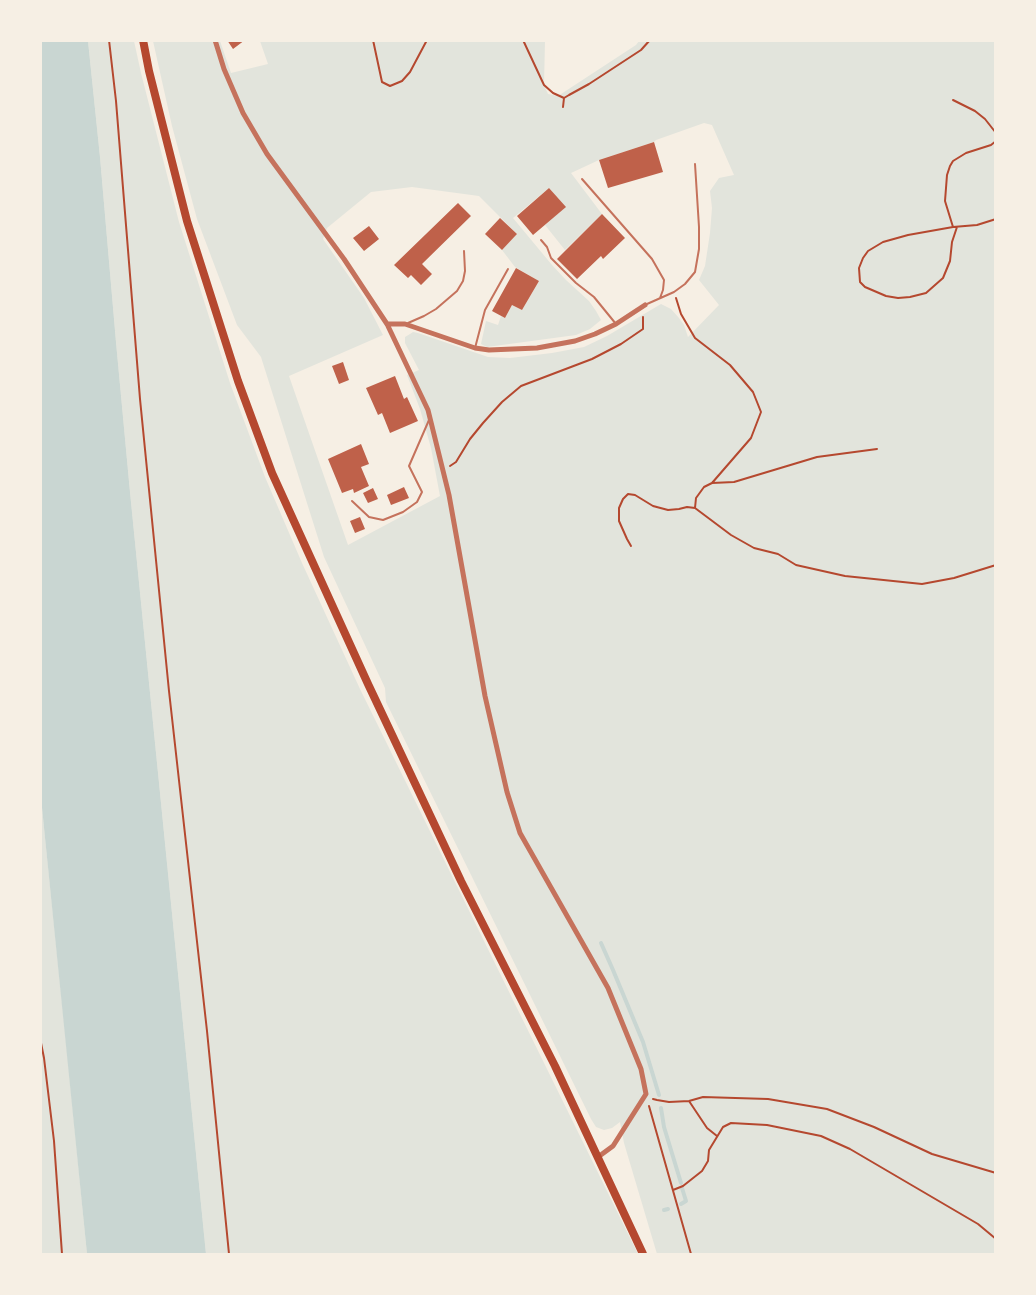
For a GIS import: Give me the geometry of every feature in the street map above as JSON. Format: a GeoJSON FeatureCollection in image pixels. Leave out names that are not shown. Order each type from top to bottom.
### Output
{"type":"FeatureCollection","features":[{"type":"Feature","properties":{"kind":"main road"},"geometry":{"type":"LineString","coordinates":[[143,40],[188,221],[238,381],[272,473],[461,881],[555,1066],[643,1254]]}},
{"type":"Feature","properties":{"kind":"street"},"geometry":{"type":"LineString","coordinates":[[215,40],[224,69],[243,113],[267,154],[344,259],[387,324],[428,410],[458,536],[485,696],[520,833],[608,988],[641,1069],[646,1094],[613,1146],[598,1157]]}},
{"type":"Feature","properties":{"kind":"street"},"geometry":{"type":"LineString","coordinates":[[387,324],[405,324],[475,348],[489,350],[537,348],[575,341],[595,334],[642,307]]}},
{"type":"Feature","properties":{"kind":"lane"},"geometry":{"type":"LineString","coordinates":[[642,307],[674,292],[695,272],[699,249],[699,227],[695,164]]}},
{"type":"Feature","properties":{"kind":"lane"},"geometry":{"type":"LineString","coordinates":[[582,179],[652,259],[664,280],[660,298]]}},
{"type":"Feature","properties":{"kind":"lane"},"geometry":{"type":"LineString","coordinates":[[541,240],[548,247],[551,258],[594,297],[616,324]]}},
{"type":"Feature","properties":{"kind":"lane"},"geometry":{"type":"LineString","coordinates":[[405,324],[430,312],[457,291],[465,271],[464,251]]}},
{"type":"Feature","properties":{"kind":"lane"},"geometry":{"type":"LineString","coordinates":[[475,348],[485,310],[508,269]]}},
{"type":"Feature","properties":{"kind":"lane"},"geometry":{"type":"LineString","coordinates":[[352,501],[369,517],[383,520],[403,512],[417,502],[422,492],[410,466],[430,418]]}},
{"type":"Feature","properties":{"kind":"path"},"geometry":{"type":"LineString","coordinates":[[109,40],[140,399],[229,1254]]}},
{"type":"Feature","properties":{"kind":"path"},"geometry":{"type":"LineString","coordinates":[[373,40],[382,82],[390,86],[402,81],[410,72],[427,40]]}},
{"type":"Feature","properties":{"kind":"path"},"geometry":{"type":"LineString","coordinates":[[523,40],[544,85],[553,93],[564,98]]}},
{"type":"Feature","properties":{"kind":"path"},"geometry":{"type":"LineString","coordinates":[[564,98],[641,50],[650,40]]}},
{"type":"Feature","properties":{"kind":"path"},"geometry":{"type":"LineString","coordinates":[[563,106],[564,98]]}},
{"type":"Feature","properties":{"kind":"path"},"geometry":{"type":"LineString","coordinates":[[953,100],[975,111],[996,133]]}},
{"type":"Feature","properties":{"kind":"path"},"geometry":{"type":"LineString","coordinates":[[996,141],[991,145],[966,153],[953,161],[950,166],[946,181],[945,201],[955,227],[950,261],[943,278],[926,293],[898,298],[886,296],[865,287],[860,282],[858,275],[863,258],[875,246],[908,236],[955,227],[976,225],[996,219]]}},
{"type":"Feature","properties":{"kind":"path"},"geometry":{"type":"LineString","coordinates":[[674,292],[681,314],[695,338],[730,364],[753,392],[761,412],[751,438],[712,483],[704,487],[696,498],[695,508]]}},
{"type":"Feature","properties":{"kind":"path"},"geometry":{"type":"LineString","coordinates":[[443,469],[456,462],[483,423],[521,386],[592,359],[643,329],[642,307]]}},
{"type":"Feature","properties":{"kind":"path"},"geometry":{"type":"LineString","coordinates":[[712,483],[734,482],[817,457],[877,449]]}},
{"type":"Feature","properties":{"kind":"path"},"geometry":{"type":"LineString","coordinates":[[631,546],[619,521],[619,508],[623,498],[628,494],[635,495],[653,506],[668,510],[695,508],[731,535],[754,548],[778,554],[796,565],[845,576],[922,584],[954,578],[996,565]]}},
{"type":"Feature","properties":{"kind":"path"},"geometry":{"type":"LineString","coordinates":[[40,1038],[54,1141],[62,1254]]}},
{"type":"Feature","properties":{"kind":"path"},"geometry":{"type":"LineString","coordinates":[[646,1094],[657,1100],[669,1102],[689,1101],[703,1097],[768,1099],[827,1109],[874,1127],[932,1154],[996,1173]]}},
{"type":"Feature","properties":{"kind":"path"},"geometry":{"type":"LineString","coordinates":[[646,1094],[691,1254]]}},
{"type":"Feature","properties":{"kind":"path"},"geometry":{"type":"LineString","coordinates":[[689,1101],[707,1128],[717,1136]]}},
{"type":"Feature","properties":{"kind":"path"},"geometry":{"type":"LineString","coordinates":[[673,1190],[702,1171],[708,1161],[709,1150],[723,1127],[731,1123],[767,1125],[821,1136],[850,1149],[978,1224],[996,1239]]}},
{"type":"Feature","properties":{"kind":"shaded area"},"geometry":{"type":"Polygon","coordinates":[[[40,41],[88,41],[130,492],[206,1254],[87,1254],[40,788],[40,41]]]}},
{"type":"Feature","properties":{"kind":"shaded area"},"geometry":{"type":"Polygon","coordinates":[[[88,41],[134,41],[179,222],[230,383],[265,477],[360,689],[638,1254],[206,1254],[130,492],[88,41]]]}},
{"type":"Feature","properties":{"kind":"shaded area"},"geometry":{"type":"Polygon","coordinates":[[[153,41],[220,41],[231,73],[268,64],[260,41],[545,41],[544,85],[548,94],[558,96],[639,41],[995,41],[995,1254],[657,1254],[624,1143],[620,1122],[604,1130],[596,1127],[591,1119],[386,702],[385,688],[324,557],[261,357],[237,325],[197,219],[172,126],[153,41]],[[704,123],[599,160],[571,173],[602,214],[565,250],[545,225],[565,207],[549,188],[513,218],[552,265],[589,301],[601,320],[590,329],[576,335],[487,347],[481,344],[486,321],[498,325],[501,316],[505,318],[512,305],[522,310],[539,281],[515,267],[502,250],[517,234],[479,196],[412,187],[371,192],[327,228],[323,239],[364,298],[383,335],[289,376],[348,545],[440,496],[431,448],[407,375],[419,370],[405,343],[405,337],[413,332],[418,333],[488,357],[510,358],[584,347],[661,304],[671,309],[679,318],[688,337],[719,305],[699,280],[705,266],[710,233],[712,208],[710,191],[719,178],[734,175],[712,125],[704,123]]]}},
{"type":"Feature","properties":{"kind":"shaded area"},"geometry":{"type":"Polygon","coordinates":[[[40,788],[68,1061],[87,1254],[41,1254],[40,788]]]}},
{"type":"Feature","properties":{"kind":"building"},"geometry":{"type":"Polygon","coordinates":[[[227,40],[245,40],[233,49],[227,40]]]}},
{"type":"Feature","properties":{"kind":"building"},"geometry":{"type":"Polygon","coordinates":[[[654,142],[663,172],[608,188],[599,160],[654,142]]]}},
{"type":"Feature","properties":{"kind":"building"},"geometry":{"type":"Polygon","coordinates":[[[549,188],[566,207],[533,235],[517,216],[549,188]]]}},
{"type":"Feature","properties":{"kind":"building"},"geometry":{"type":"Polygon","coordinates":[[[458,203],[471,216],[422,264],[432,274],[421,285],[411,275],[408,278],[394,265],[458,203]]]}},
{"type":"Feature","properties":{"kind":"building"},"geometry":{"type":"Polygon","coordinates":[[[602,214],[625,238],[603,259],[601,256],[577,279],[557,259],[602,214]]]}},
{"type":"Feature","properties":{"kind":"building"},"geometry":{"type":"Polygon","coordinates":[[[500,218],[517,234],[502,250],[485,234],[500,218]]]}},
{"type":"Feature","properties":{"kind":"building"},"geometry":{"type":"Polygon","coordinates":[[[369,226],[379,239],[364,251],[353,238],[369,226]]]}},
{"type":"Feature","properties":{"kind":"building"},"geometry":{"type":"Polygon","coordinates":[[[516,268],[539,281],[522,310],[512,305],[505,318],[492,311],[516,268]]]}},
{"type":"Feature","properties":{"kind":"building"},"geometry":{"type":"Polygon","coordinates":[[[343,362],[349,380],[339,384],[332,366],[343,362]]]}},
{"type":"Feature","properties":{"kind":"building"},"geometry":{"type":"Polygon","coordinates":[[[395,376],[404,399],[407,397],[418,421],[390,433],[382,413],[378,415],[366,388],[395,376]]]}},
{"type":"Feature","properties":{"kind":"building"},"geometry":{"type":"Polygon","coordinates":[[[361,444],[369,464],[361,467],[369,486],[354,493],[353,489],[342,493],[328,459],[361,444]]]}},
{"type":"Feature","properties":{"kind":"building"},"geometry":{"type":"Polygon","coordinates":[[[404,487],[409,498],[391,505],[387,495],[404,487]]]}},
{"type":"Feature","properties":{"kind":"building"},"geometry":{"type":"Polygon","coordinates":[[[373,488],[378,499],[368,503],[363,493],[373,488]]]}},
{"type":"Feature","properties":{"kind":"building"},"geometry":{"type":"Polygon","coordinates":[[[360,517],[365,529],[355,533],[350,521],[360,517]]]}},
{"type":"Feature","properties":{"kind":"waterway"},"geometry":{"type":"LineString","coordinates":[[601,943],[643,1042],[659,1095]]}},
{"type":"Feature","properties":{"kind":"waterway"},"geometry":{"type":"LineString","coordinates":[[661,1108],[664,1127],[681,1183]]}},
{"type":"Feature","properties":{"kind":"waterway"},"geometry":{"type":"LineString","coordinates":[[681,1204],[686,1201],[682,1188]]}},
{"type":"Feature","properties":{"kind":"waterway"},"geometry":{"type":"LineString","coordinates":[[664,1210],[668,1209]]}}]}
